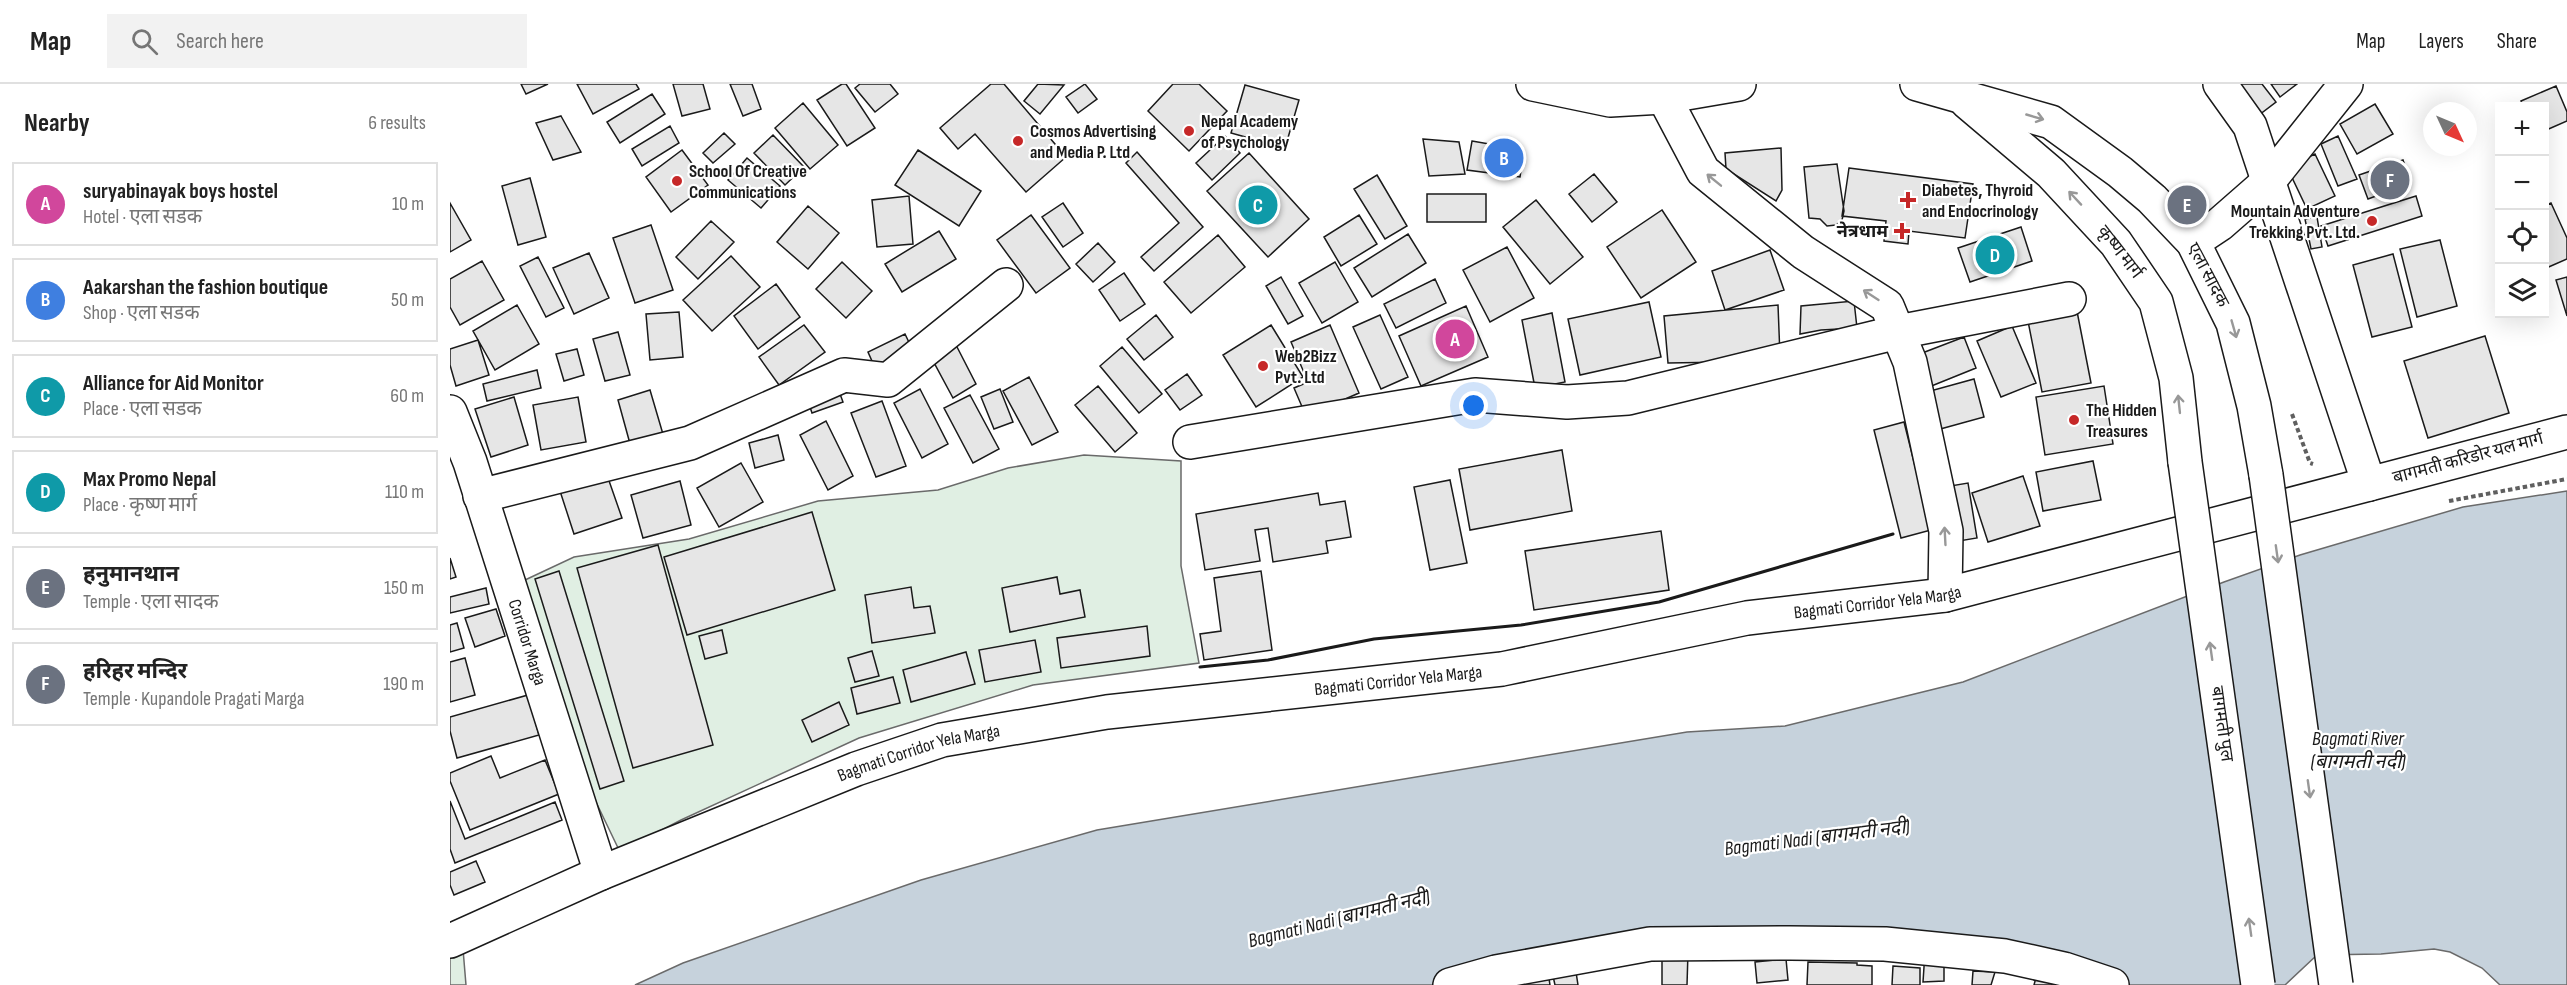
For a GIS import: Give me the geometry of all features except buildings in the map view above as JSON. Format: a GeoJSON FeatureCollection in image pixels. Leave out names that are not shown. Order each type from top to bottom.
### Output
{"type":"FeatureCollection","features":[{"type":"Feature","properties":{"kind":"main road"},"geometry":{"type":"LineString","coordinates":[[1533,84],[1610,100],[1659,88],[1739,84]]}},
{"type":"Feature","properties":{"kind":"main road","name":"एला सादक"},"geometry":{"type":"LineString","coordinates":[[1917,84],[2051,122],[2120,172],[2152,199],[2193,242],[2233,323],[2254,406],[2266,475],[2336,985]]}},
{"type":"Feature","properties":{"kind":"main road"},"geometry":{"type":"LineString","coordinates":[[2220,84],[2250,126],[2369,484]]}},
{"type":"Feature","properties":{"kind":"main road"},"geometry":{"type":"LineString","coordinates":[[2193,242],[2220,224],[2268,182],[2346,84]]}},
{"type":"Feature","properties":{"kind":"main road"},"geometry":{"type":"LineString","coordinates":[[1659,88],[1703,171],[1803,252],[1887,306],[1910,362],[1946,531],[1945,595]]}},
{"type":"Feature","properties":{"kind":"main road","name":"कृष्ण मार्ग"},"geometry":{"type":"LineString","coordinates":[[1959,95],[2051,173],[2116,243],[2150,292],[2156,302],[2176,378],[2185,462]]}},
{"type":"Feature","properties":{"kind":"main road"},"geometry":{"type":"LineString","coordinates":[[480,496],[690,442],[844,375],[888,380],[1006,285]]}},
{"type":"Feature","properties":{"kind":"main road"},"geometry":{"type":"LineString","coordinates":[[1190,442],[1475,395],[1567,402],[1628,398],[1898,332],[2069,299]]}},
{"type":"Feature","properties":{"kind":"main road","name":"Corridor Marga"},"geometry":{"type":"LineString","coordinates":[[450,412],[460,465],[480,496],[601,873]]}},
{"type":"Feature","properties":{"kind":"main road","name":"बागमती करिडोर यल मार्ग"},"geometry":{"type":"LineString","coordinates":[[2369,484],[2567,432]]}},
{"type":"Feature","properties":{"kind":"main road","name":"बागमती पुल"},"geometry":{"type":"LineString","coordinates":[[2185,462],[2258,985]]}},
{"type":"Feature","properties":{"kind":"main road","name":"Bagmati Corridor Yela Marga"},"geometry":{"type":"LineString","coordinates":[[450,941],[601,873],[856,769],[942,740],[1107,712],[1502,669],[1747,618],[1945,595],[2369,484]]}},
{"type":"Feature","properties":{"kind":"main road"},"geometry":{"type":"LineString","coordinates":[[1450,985],[1496,972],[1650,944],[1790,943],[1885,944],[2005,956],[2064,969],[2112,985]]}},
{"type":"Feature","properties":{"kind":"green space"},"geometry":{"type":"Polygon","coordinates":[[[1084,455],[1181,461],[1181,566],[1199,663],[1033,685],[859,738],[681,820],[620,852],[583,775],[547,677],[525,580],[574,557],[689,539],[818,501],[938,490],[1008,468],[1084,455]]]}},
{"type":"Feature","properties":{"kind":"green space"},"geometry":{"type":"Polygon","coordinates":[[[463,949],[466,985],[450,985],[450,955],[463,949]]]}},
{"type":"Feature","properties":{"kind":"water","name":"Bagmati River (बागमती नदी)"},"geometry":{"type":"Polygon","coordinates":[[[2567,491],[2567,985],[2500,985],[2482,968],[2450,952],[2434,949],[2381,954],[2317,955],[2285,985],[2112,985],[1790,943],[1450,985],[635,985],[683,963],[921,880],[1097,830],[1687,732],[1785,726],[1963,682],[2300,555],[2463,507],[2567,491]]]}},
{"type":"Feature","properties":{"kind":"wall"},"geometry":{"type":"LineString","coordinates":[[1200,667],[1268,660],[1374,639],[1521,625],[1659,602],[1893,534]]}},
{"type":"Feature","properties":{"kind":"place","name":"Nepal Academy of Psychology"},"geometry":{"type":"Point","coordinates":[1189,131]}},
{"type":"Feature","properties":{"kind":"place","name":"Cosmos Advertising and Media P. Ltd"},"geometry":{"type":"Point","coordinates":[1018,141]}},
{"type":"Feature","properties":{"kind":"place","name":"Aakarshan the fashion boutique"},"geometry":{"type":"Point","coordinates":[1504,158]}},
{"type":"Feature","properties":{"kind":"place","name":"हरिहर मन्दिर"},"geometry":{"type":"Point","coordinates":[2390,180]}},
{"type":"Feature","properties":{"kind":"place","name":"School Of Creative Communications"},"geometry":{"type":"Point","coordinates":[677,181]}},
{"type":"Feature","properties":{"kind":"place","name":"Diabetes, Thyroid and Endocrinology"},"geometry":{"type":"Point","coordinates":[1908,200]}},
{"type":"Feature","properties":{"kind":"place","name":"Alliance for Aid Monitor"},"geometry":{"type":"Point","coordinates":[1258,205]}},
{"type":"Feature","properties":{"kind":"place","name":"हनुमानथान"},"geometry":{"type":"Point","coordinates":[2187,205]}},
{"type":"Feature","properties":{"kind":"place","name":"Mountain Adventure Trekking Pvt. Ltd."},"geometry":{"type":"Point","coordinates":[2372,221]}},
{"type":"Feature","properties":{"kind":"place","name":"नेत्रधाम"},"geometry":{"type":"Point","coordinates":[1902,231]}},
{"type":"Feature","properties":{"kind":"place","name":"Max Promo Nepal"},"geometry":{"type":"Point","coordinates":[1995,255]}},
{"type":"Feature","properties":{"kind":"place","name":"suryabinayak boys hostel"},"geometry":{"type":"Point","coordinates":[1455,339]}},
{"type":"Feature","properties":{"kind":"place","name":"Web2Bizz Pvt. Ltd"},"geometry":{"type":"Point","coordinates":[1263,366]}},
{"type":"Feature","properties":{"kind":"place","name":"The Hidden Treasures"},"geometry":{"type":"Point","coordinates":[2074,420]}},
{"type":"Feature","properties":{"kind":"water label","name":"Bagmati Nadi (बागमती नदी)"},"geometry":{"type":"Point","coordinates":[1817,838]}},
{"type":"Feature","properties":{"kind":"water label","name":"Bagmati Nadi (बागमती नदी)"},"geometry":{"type":"Point","coordinates":[1339,919]}}]}
